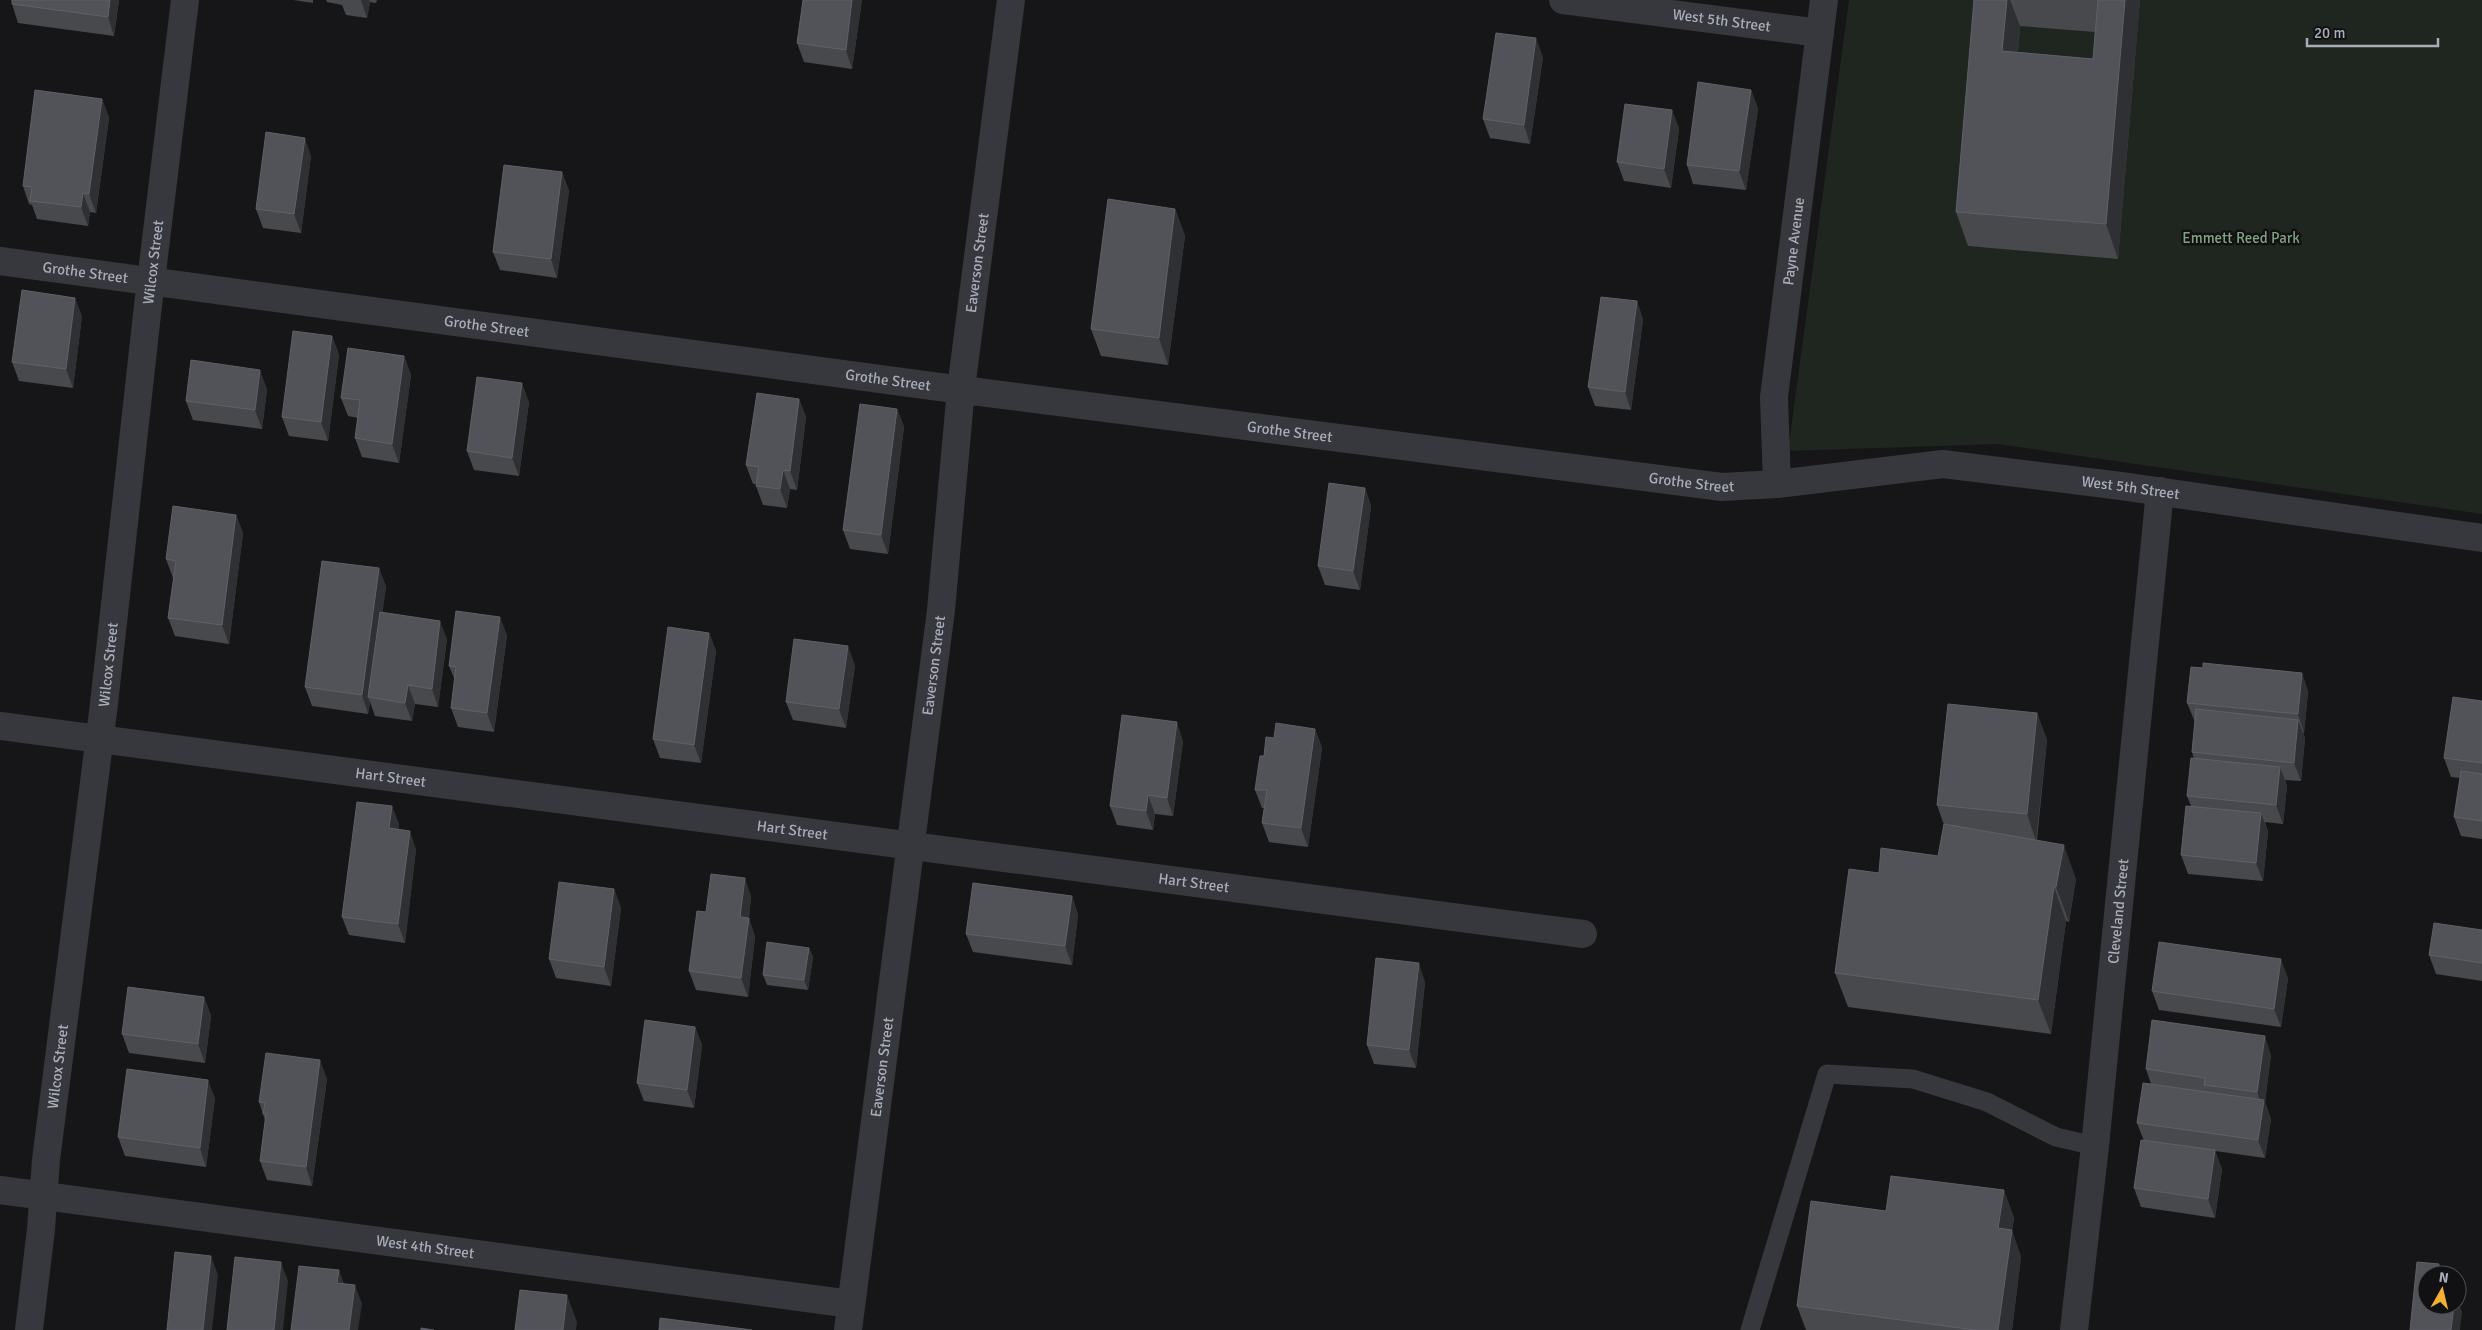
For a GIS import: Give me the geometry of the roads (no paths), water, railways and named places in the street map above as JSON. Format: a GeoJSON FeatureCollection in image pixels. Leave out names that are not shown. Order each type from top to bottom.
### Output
{"type":"FeatureCollection","features":[{"type":"Feature","properties":{"kind":"street","name":"Wilcox Street"},"geometry":{"type":"LineString","coordinates":[[29,1330],[43,1196],[100,740],[151,280],[185,0]]}},
{"type":"Feature","properties":{"kind":"street","name":"Eaverson Street"},"geometry":{"type":"LineString","coordinates":[[849,1317],[941,610],[961,389],[1011,0]]}},
{"type":"Feature","properties":{"kind":"street","name":"West 5th Street"},"geometry":{"type":"LineString","coordinates":[[1564,0],[1820,33]]}},
{"type":"Feature","properties":{"kind":"street","name":"Payne Avenue"},"geometry":{"type":"LineString","coordinates":[[1777,484],[1774,397],[1824,0]]}},
{"type":"Feature","properties":{"kind":"street","name":"Grothe Street"},"geometry":{"type":"LineString","coordinates":[[0,261],[961,389],[1722,487],[1777,484]]}},
{"type":"Feature","properties":{"kind":"street","name":"West 5th Street"},"geometry":{"type":"LineString","coordinates":[[1777,484],[1943,464],[2160,491],[2482,538]]}},
{"type":"Feature","properties":{"kind":"street","name":"Cleveland Street"},"geometry":{"type":"LineString","coordinates":[[2074,1330],[2095,1146],[2160,491]]}},
{"type":"Feature","properties":{"kind":"street","name":"Hart Street"},"geometry":{"type":"LineString","coordinates":[[0,726],[1583,934]]}},
{"type":"Feature","properties":{"kind":"street","name":"West 4th Street"},"geometry":{"type":"LineString","coordinates":[[0,1190],[849,1317]]}},
{"type":"Feature","properties":{"kind":"lane"},"geometry":{"type":"LineString","coordinates":[[1750,1330],[1828,1074],[1913,1079],[1987,1102],[2056,1137],[2095,1146]]}},
{"type":"Feature","properties":{"kind":"park label","name":"Emmett Reed Park"},"geometry":{"type":"Point","coordinates":[2241,238]}}]}
